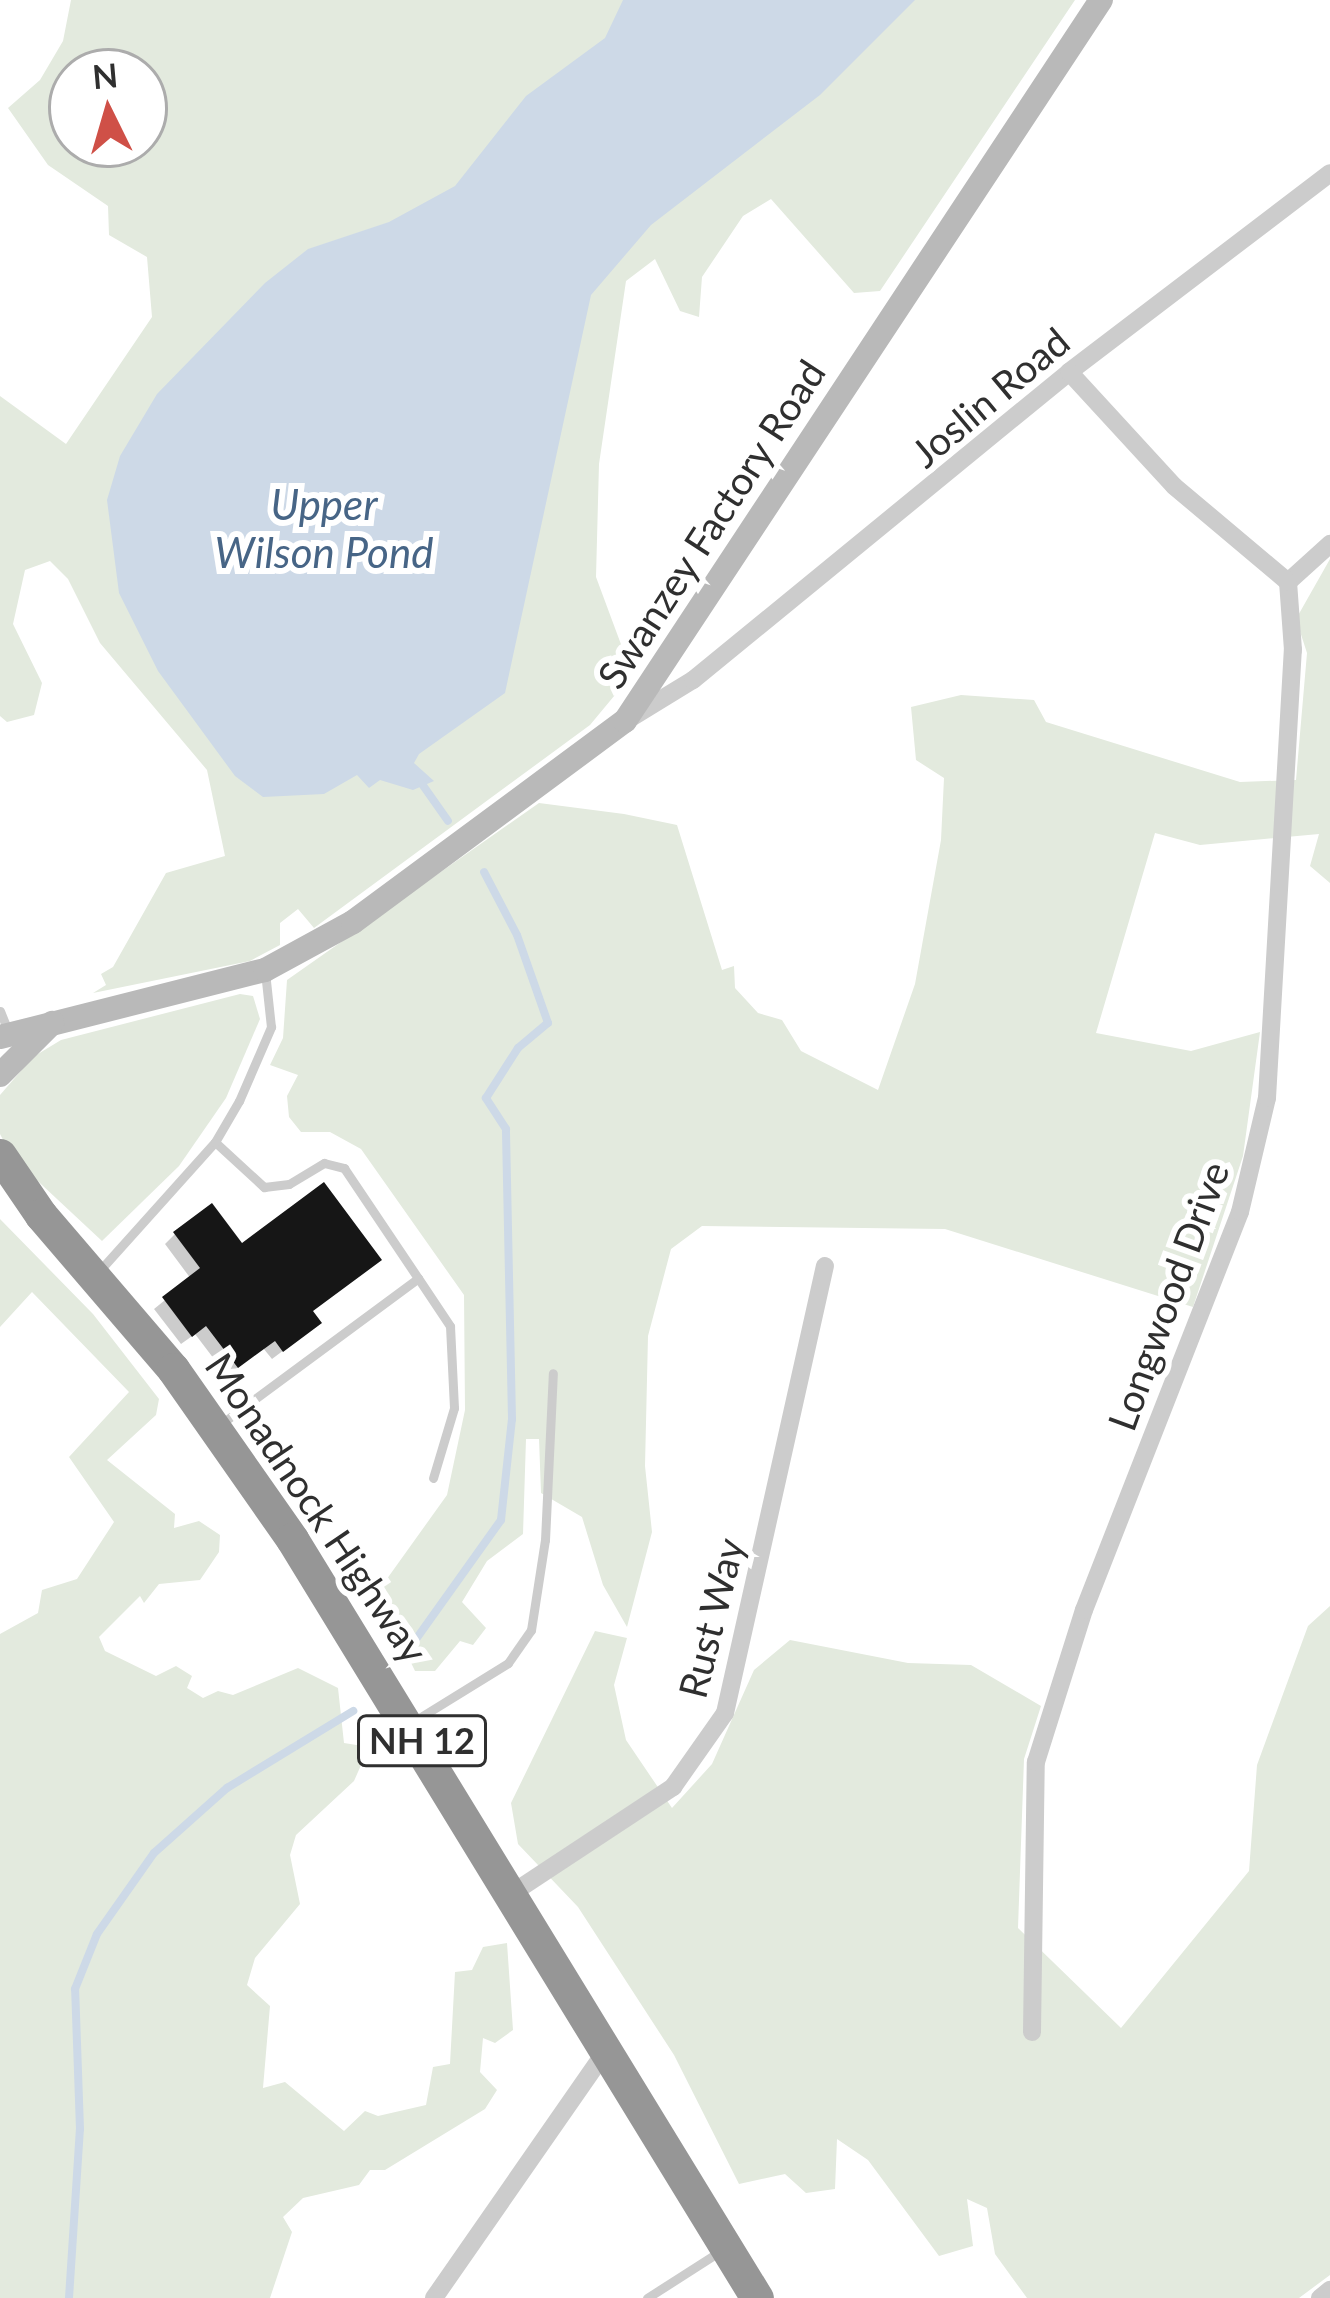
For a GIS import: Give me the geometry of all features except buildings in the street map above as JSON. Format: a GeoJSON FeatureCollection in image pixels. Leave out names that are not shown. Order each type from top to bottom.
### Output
{"type":"FeatureCollection","features":[{"type":"Feature","properties":{"kind":"highway","name":"Monadnock Highway"},"geometry":{"type":"LineString","coordinates":[[0,1155],[41,1215],[97,1274],[216,1427],[411,1723],[757,2298]]}},
{"type":"Feature","properties":{"kind":"highway","name":"Monadnock Highway"},"geometry":{"type":"LineString","coordinates":[[0,1191],[41,1215]]}},
{"type":"Feature","properties":{"kind":"street","name":"Swanzey Factory Road"},"geometry":{"type":"LineString","coordinates":[[3,1027],[54,1022],[265,970],[353,922],[625,721],[1101,0]]}},
{"type":"Feature","properties":{"kind":"street","name":"Joslin Road"},"geometry":{"type":"LineString","coordinates":[[625,721],[697,677],[1069,372],[1330,173]]}},
{"type":"Feature","properties":{"kind":"street"},"geometry":{"type":"LineString","coordinates":[[1069,372],[1174,486],[1288,582],[1330,544]]}},
{"type":"Feature","properties":{"kind":"street","name":"Longwood Drive"},"geometry":{"type":"LineString","coordinates":[[1032,2032],[1036,1762],[1084,1610],[1240,1212],[1268,1097],[1293,650],[1288,582]]}},
{"type":"Feature","properties":{"kind":"street"},"geometry":{"type":"LineString","coordinates":[[676,650],[697,677]]}},
{"type":"Feature","properties":{"kind":"street"},"geometry":{"type":"LineString","coordinates":[[0,1076],[54,1022]]}},
{"type":"Feature","properties":{"kind":"street","name":"Rust Way"},"geometry":{"type":"LineString","coordinates":[[514,1892],[673,1787],[724,1713],[825,1266]]}},
{"type":"Feature","properties":{"kind":"street"},"geometry":{"type":"LineString","coordinates":[[434,2298],[608,2048]]}},
{"type":"Feature","properties":{"kind":"street"},"geometry":{"type":"LineString","coordinates":[[1320,2298],[1330,2290]]}},
{"type":"Feature","properties":{"kind":"lane"},"geometry":{"type":"LineString","coordinates":[[97,1274],[215,1142],[271,1028],[265,970]]}},
{"type":"Feature","properties":{"kind":"lane"},"geometry":{"type":"LineString","coordinates":[[215,1142],[264,1187],[289,1184],[324,1163],[344,1168],[450,1326],[454,1408],[433,1478]]}},
{"type":"Feature","properties":{"kind":"lane"},"geometry":{"type":"LineString","coordinates":[[216,1427],[418,1278]]}},
{"type":"Feature","properties":{"kind":"lane"},"geometry":{"type":"LineString","coordinates":[[411,1723],[508,1663],[531,1630],[545,1540],[553,1373]]}},
{"type":"Feature","properties":{"kind":"lane"},"geometry":{"type":"LineString","coordinates":[[647,2298],[662,2293],[727,2248]]}},
{"type":"Feature","properties":{"kind":"shaded area"},"geometry":{"type":"Polygon","coordinates":[[[71,0],[1075,0],[880,291],[854,293],[771,199],[743,216],[702,277],[699,317],[680,311],[655,259],[626,281],[599,464],[596,577],[622,647],[649,654],[590,725],[314,928],[298,909],[280,923],[280,945],[250,961],[93,993],[106,985],[101,974],[113,967],[166,873],[225,856],[207,770],[100,643],[68,579],[50,561],[25,570],[13,624],[42,683],[34,715],[7,722],[0,716],[0,396],[66,444],[152,317],[147,257],[109,235],[108,206],[52,168],[168,168],[168,48],[59,48],[71,0]]]}},
{"type":"Feature","properties":{"kind":"shaded area"},"geometry":{"type":"Polygon","coordinates":[[[48,66],[48,165],[8,108],[40,80],[48,66]]]}},
{"type":"Feature","properties":{"kind":"shaded area"},"geometry":{"type":"Polygon","coordinates":[[[1330,559],[1330,883],[1310,866],[1319,834],[1200,845],[1155,833],[1096,1033],[1191,1051],[1260,1032],[1243,1156],[1193,1307],[945,1229],[702,1226],[671,1249],[648,1336],[645,1466],[652,1532],[627,1627],[603,1585],[582,1517],[541,1493],[539,1439],[526,1439],[523,1534],[487,1561],[462,1602],[486,1628],[473,1645],[460,1641],[435,1671],[415,1671],[373,1584],[384,1583],[447,1495],[465,1410],[464,1295],[361,1149],[330,1132],[301,1132],[289,1117],[287,1096],[298,1075],[270,1065],[283,1038],[287,980],[539,803],[624,814],[677,825],[722,970],[734,966],[735,988],[758,1013],[782,1020],[801,1051],[878,1090],[915,984],[941,840],[944,778],[916,760],[911,707],[961,695],[1034,700],[1046,722],[1240,782],[1296,780],[1307,653],[1296,619],[1330,559]]]}},
{"type":"Feature","properties":{"kind":"shaded area"},"geometry":{"type":"Polygon","coordinates":[[[240,994],[253,996],[260,1019],[226,1098],[179,1166],[102,1241],[12,1157],[0,1134],[0,1095],[33,1057],[61,1040],[240,994]]]}},
{"type":"Feature","properties":{"kind":"shaded area"},"geometry":{"type":"Polygon","coordinates":[[[0,1219],[93,1314],[159,1399],[156,1415],[107,1460],[175,1514],[174,1528],[199,1521],[220,1535],[219,1552],[200,1580],[159,1584],[144,1603],[140,1596],[99,1637],[105,1651],[156,1676],[176,1666],[192,1676],[187,1688],[203,1698],[218,1691],[233,1695],[298,1668],[338,1688],[344,1743],[369,1747],[354,1781],[296,1835],[290,1855],[300,1904],[255,1958],[247,1985],[270,2006],[263,2088],[285,2082],[344,2131],[365,2111],[378,2116],[426,2105],[433,2067],[450,2064],[455,1972],[472,1970],[483,1947],[507,1943],[513,2030],[495,2043],[483,2038],[480,2072],[497,2090],[485,2109],[385,2170],[370,2170],[359,2185],[303,2198],[283,2217],[292,2232],[270,2298],[0,2298],[0,1634],[38,1613],[42,1590],[77,1579],[114,1522],[69,1457],[129,1392],[32,1292],[0,1327],[0,1219]]]}},
{"type":"Feature","properties":{"kind":"shaded area"},"geometry":{"type":"Polygon","coordinates":[[[1330,1606],[1330,2275],[1299,2298],[1027,2298],[995,2254],[987,2208],[967,2199],[973,2246],[939,2256],[868,2160],[837,2139],[835,2189],[806,2193],[785,2174],[739,2184],[674,2055],[578,1907],[518,1844],[511,1803],[595,1631],[627,1638],[614,1685],[626,1740],[672,1808],[712,1764],[754,1670],[790,1640],[908,1663],[971,1665],[1041,1706],[1024,1759],[1018,1928],[1121,2028],[1249,1871],[1257,1765],[1308,1626],[1330,1606]]]}},
{"type":"Feature","properties":{"kind":"water","name":"Upper Wilson Pond"},"geometry":{"type":"Polygon","coordinates":[[[623,0],[915,0],[820,95],[651,225],[591,295],[505,693],[419,754],[414,763],[434,781],[413,790],[380,780],[369,788],[357,775],[324,794],[263,797],[235,776],[158,671],[119,593],[107,500],[120,456],[157,394],[265,283],[308,249],[389,222],[455,186],[526,96],[605,38],[623,0]]]}},
{"type":"Feature","properties":{"kind":"waterway"},"geometry":{"type":"LineString","coordinates":[[422,784],[448,821]]}},
{"type":"Feature","properties":{"kind":"waterway"},"geometry":{"type":"LineString","coordinates":[[404,1656],[501,1520],[512,1419],[506,1129],[486,1098],[518,1048],[548,1023],[517,935],[484,872]]}},
{"type":"Feature","properties":{"kind":"waterway"},"geometry":{"type":"LineString","coordinates":[[69,2298],[80,2129],[75,1989],[97,1934],[154,1853],[227,1788],[353,1711]]}}]}
